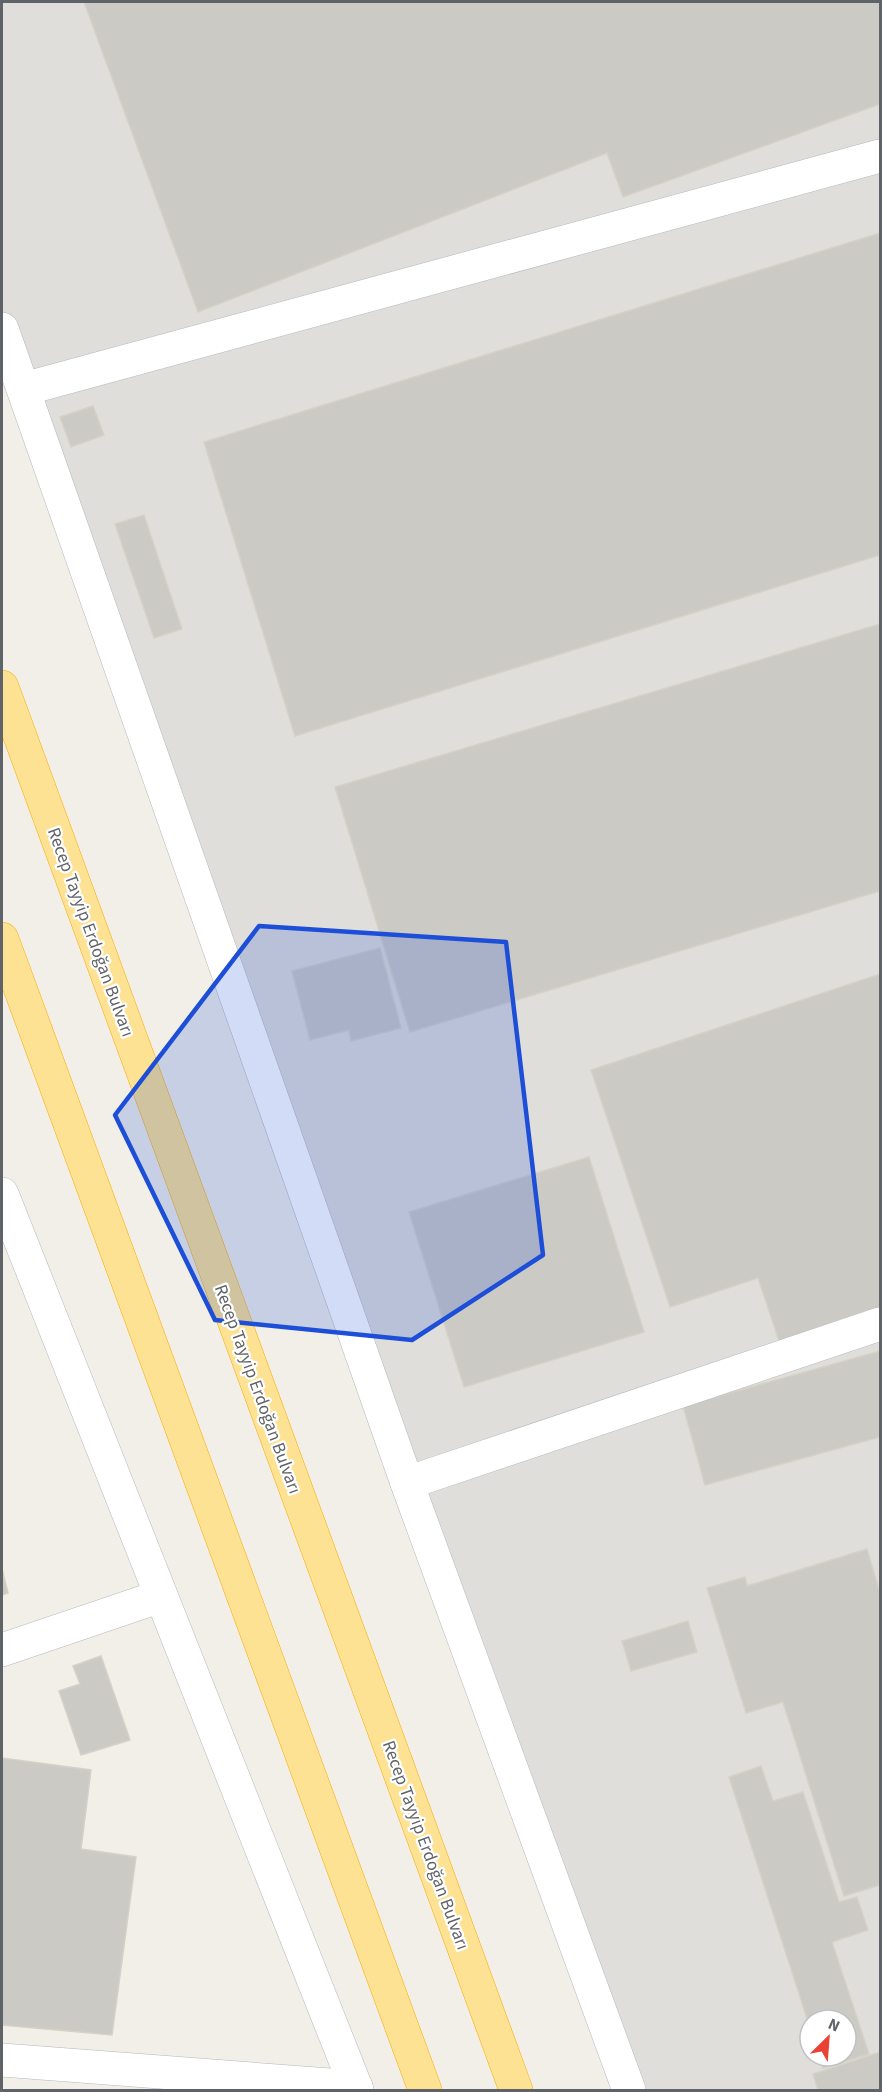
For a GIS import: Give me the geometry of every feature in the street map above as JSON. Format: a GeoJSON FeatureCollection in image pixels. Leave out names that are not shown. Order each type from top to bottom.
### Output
{"type":"FeatureCollection","features":[{"type":"Feature","properties":{"kind":"highway","name":"Recep Tayyip Erdoğan Bulvarı"},"geometry":{"type":"LineString","coordinates":[[2,687],[516,2091]]}},
{"type":"Feature","properties":{"kind":"highway"},"geometry":{"type":"LineString","coordinates":[[2,939],[425,2091]]}},
{"type":"Feature","properties":{"kind":"street"},"geometry":{"type":"LineString","coordinates":[[24,389],[880,156]]}},
{"type":"Feature","properties":{"kind":"street"},"geometry":{"type":"LineString","coordinates":[[2,329],[407,1483],[629,2091]]}},
{"type":"Feature","properties":{"kind":"street"},"geometry":{"type":"LineString","coordinates":[[2,1194],[357,2089],[2,2060]]}},
{"type":"Feature","properties":{"kind":"street"},"geometry":{"type":"LineString","coordinates":[[407,1483],[880,1324]]}},
{"type":"Feature","properties":{"kind":"street"},"geometry":{"type":"LineString","coordinates":[[2,1650],[161,1596]]}},
{"type":"Feature","properties":{"kind":"highlighted area"},"geometry":{"type":"Polygon","coordinates":[[[259,926],[506,942],[543,1255],[412,1340],[215,1320],[115,1115],[259,926]]]}},
{"type":"Feature","properties":{"kind":"shaded area"},"geometry":{"type":"Polygon","coordinates":[[[2,2],[880,2],[880,2090],[629,2090],[2,325],[2,2]]]}},
{"type":"Feature","properties":{"kind":"building"},"geometry":{"type":"Polygon","coordinates":[[[84,2],[880,2],[880,104],[623,197],[607,153],[198,312],[84,2]]]}},
{"type":"Feature","properties":{"kind":"building"},"geometry":{"type":"Polygon","coordinates":[[[880,233],[880,555],[295,736],[204,442],[880,233]]]}},
{"type":"Feature","properties":{"kind":"building"},"geometry":{"type":"Polygon","coordinates":[[[93,406],[104,435],[71,447],[60,417],[93,406]]]}},
{"type":"Feature","properties":{"kind":"building"},"geometry":{"type":"Polygon","coordinates":[[[144,515],[182,629],[154,638],[115,524],[144,515]]]}},
{"type":"Feature","properties":{"kind":"building"},"geometry":{"type":"Polygon","coordinates":[[[880,624],[880,891],[410,1032],[335,787],[880,624]]]}},
{"type":"Feature","properties":{"kind":"building"},"geometry":{"type":"Polygon","coordinates":[[[380,948],[401,1028],[351,1041],[349,1030],[310,1040],[292,971],[380,948]]]}},
{"type":"Feature","properties":{"kind":"building"},"geometry":{"type":"Polygon","coordinates":[[[880,974],[880,1307],[779,1341],[758,1278],[670,1307],[591,1070],[880,974]]]}},
{"type":"Feature","properties":{"kind":"building"},"geometry":{"type":"Polygon","coordinates":[[[589,1157],[644,1332],[464,1387],[409,1212],[589,1157]]]}},
{"type":"Feature","properties":{"kind":"building"},"geometry":{"type":"Polygon","coordinates":[[[880,1351],[880,1437],[705,1485],[683,1406],[880,1351]]]}},
{"type":"Feature","properties":{"kind":"building"},"geometry":{"type":"Polygon","coordinates":[[[867,1549],[880,1593],[880,1885],[844,1896],[783,1702],[746,1713],[707,1588],[745,1577],[747,1586],[867,1549]]]}},
{"type":"Feature","properties":{"kind":"building"},"geometry":{"type":"Polygon","coordinates":[[[2,1569],[8,1593],[2,1595],[2,1569]]]}},
{"type":"Feature","properties":{"kind":"building"},"geometry":{"type":"Polygon","coordinates":[[[688,1621],[697,1652],[631,1671],[622,1641],[688,1621]]]}},
{"type":"Feature","properties":{"kind":"building"},"geometry":{"type":"Polygon","coordinates":[[[101,1656],[130,1740],[81,1755],[59,1691],[80,1684],[73,1666],[101,1656]]]}},
{"type":"Feature","properties":{"kind":"building"},"geometry":{"type":"Polygon","coordinates":[[[2,1758],[91,1770],[81,1849],[136,1857],[112,2035],[2,2025],[2,1758]]]}},
{"type":"Feature","properties":{"kind":"building"},"geometry":{"type":"Polygon","coordinates":[[[761,1766],[773,1801],[803,1792],[839,1902],[857,1897],[868,1930],[832,1942],[854,2008],[804,2008],[729,1777],[761,1766]]]}},
{"type":"Feature","properties":{"kind":"building"},"geometry":{"type":"Polygon","coordinates":[[[858,2021],[869,2054],[858,2057],[858,2021]]]}},
{"type":"Feature","properties":{"kind":"building"},"geometry":{"type":"Polygon","coordinates":[[[880,2052],[880,2090],[818,2090],[813,2074],[831,2068],[858,2068],[858,2059],[880,2052]]]}}]}
